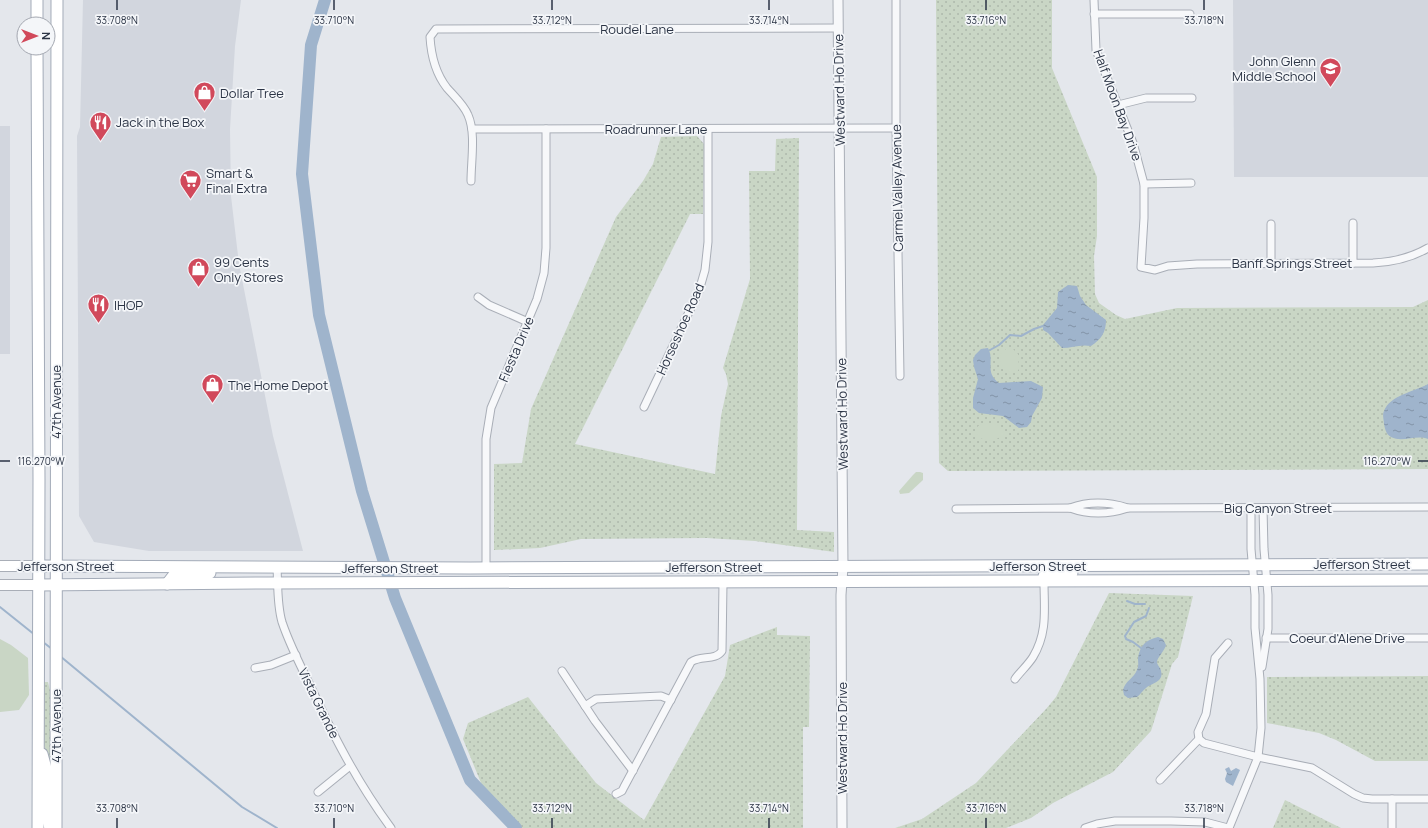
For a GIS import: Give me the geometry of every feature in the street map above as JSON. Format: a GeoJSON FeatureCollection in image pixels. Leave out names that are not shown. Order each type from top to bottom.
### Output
{"type":"FeatureCollection","features":[{"type":"Feature","properties":{"kind":"main road"},"geometry":{"type":"LineString","coordinates":[[37,0],[37,16]]}},
{"type":"Feature","properties":{"kind":"main road","name":"47th Avenue"},"geometry":{"type":"LineString","coordinates":[[56,828],[57,0]]}},
{"type":"Feature","properties":{"kind":"main road","name":"47th Avenue"},"geometry":{"type":"LineString","coordinates":[[37,56],[39,566],[38,828]]}},
{"type":"Feature","properties":{"kind":"main road"},"geometry":{"type":"LineString","coordinates":[[38,179],[57,181]]}},
{"type":"Feature","properties":{"kind":"main road","name":"Jefferson Street"},"geometry":{"type":"LineString","coordinates":[[0,566],[486,568],[1428,564]]}},
{"type":"Feature","properties":{"kind":"main road"},"geometry":{"type":"LineString","coordinates":[[1044,581],[1044,576],[1047,574],[1086,573],[1128,565]]}},
{"type":"Feature","properties":{"kind":"main road"},"geometry":{"type":"LineString","coordinates":[[167,584],[174,575],[205,574],[232,567]]}},
{"type":"Feature","properties":{"kind":"main road"},"geometry":{"type":"LineString","coordinates":[[722,582],[726,575],[761,574],[791,567]]}},
{"type":"Feature","properties":{"kind":"main road","name":"Jefferson Street"},"geometry":{"type":"LineString","coordinates":[[0,585],[1428,580]]}},
{"type":"Feature","properties":{"kind":"main road"},"geometry":{"type":"LineString","coordinates":[[38,740],[48,776],[48,821],[50,828]]}},
{"type":"Feature","properties":{"kind":"street","name":"Westward Ho Drive"},"geometry":{"type":"LineString","coordinates":[[838,0],[843,567],[842,828]]}},
{"type":"Feature","properties":{"kind":"street","name":"Carmel Valley Avenue"},"geometry":{"type":"LineString","coordinates":[[896,0],[896,128],[900,376]]}},
{"type":"Feature","properties":{"kind":"street","name":"Half Moon Bay Drive"},"geometry":{"type":"LineString","coordinates":[[1094,0],[1096,50],[1133,143],[1144,184],[1144,218],[1140,267],[1155,270]]}},
{"type":"Feature","properties":{"kind":"street"},"geometry":{"type":"LineString","coordinates":[[1094,14],[1190,14]]}},
{"type":"Feature","properties":{"kind":"street","name":"Roudel Lane"},"geometry":{"type":"LineString","coordinates":[[472,129],[468,114],[446,87],[436,68],[430,46],[430,37],[436,29],[838,28]]}},
{"type":"Feature","properties":{"kind":"street"},"geometry":{"type":"LineString","coordinates":[[1118,105],[1146,98],[1192,98]]}},
{"type":"Feature","properties":{"kind":"street","name":"Roadrunner Lane"},"geometry":{"type":"LineString","coordinates":[[472,129],[896,128]]}},
{"type":"Feature","properties":{"kind":"street"},"geometry":{"type":"LineString","coordinates":[[471,181],[472,129]]}},
{"type":"Feature","properties":{"kind":"street","name":"Fiesta Drive"},"geometry":{"type":"LineString","coordinates":[[486,568],[486,439],[491,408],[528,322],[537,299],[544,273],[546,248],[546,129]]}},
{"type":"Feature","properties":{"kind":"street","name":"Horseshoe Road"},"geometry":{"type":"LineString","coordinates":[[644,407],[700,291],[705,270],[708,242],[708,129]]}},
{"type":"Feature","properties":{"kind":"street"},"geometry":{"type":"LineString","coordinates":[[1144,184],[1191,183]]}},
{"type":"Feature","properties":{"kind":"street"},"geometry":{"type":"LineString","coordinates":[[1353,223],[1354,263]]}},
{"type":"Feature","properties":{"kind":"street"},"geometry":{"type":"LineString","coordinates":[[1270,264],[1271,224]]}},
{"type":"Feature","properties":{"kind":"street","name":"Banff Springs Street"},"geometry":{"type":"LineString","coordinates":[[1155,270],[1168,266],[1196,264],[1373,263],[1414,256],[1428,248]]}},
{"type":"Feature","properties":{"kind":"street"},"geometry":{"type":"LineString","coordinates":[[478,297],[489,305],[528,322]]}},
{"type":"Feature","properties":{"kind":"street","name":"Big Canyon Street"},"geometry":{"type":"LineString","coordinates":[[956,509],[1070,508],[1081,512],[1114,512],[1128,508],[1428,507]]}},
{"type":"Feature","properties":{"kind":"street"},"geometry":{"type":"LineString","coordinates":[[1090,827],[1114,821],[1171,821],[1205,822],[1229,828],[1258,757],[1261,728],[1260,679],[1255,628],[1255,595],[1251,549],[1251,508]]}},
{"type":"Feature","properties":{"kind":"street"},"geometry":{"type":"LineString","coordinates":[[1260,679],[1268,628],[1263,508]]}},
{"type":"Feature","properties":{"kind":"street","name":"Vista Grande"},"geometry":{"type":"LineString","coordinates":[[277,568],[279,602],[282,621],[296,655],[350,766],[391,828]]}},
{"type":"Feature","properties":{"kind":"street"},"geometry":{"type":"LineString","coordinates":[[1014,679],[1032,658],[1041,642],[1043,634],[1044,581]]}},
{"type":"Feature","properties":{"kind":"street"},"geometry":{"type":"LineString","coordinates":[[616,794],[622,791],[691,662],[697,658],[715,657],[722,651],[722,582]]}},
{"type":"Feature","properties":{"kind":"street","name":"Coeur d'Alene Drive"},"geometry":{"type":"LineString","coordinates":[[1266,638],[1428,638]]}},
{"type":"Feature","properties":{"kind":"street"},"geometry":{"type":"LineString","coordinates":[[1228,643],[1215,658],[1206,714],[1198,732],[1199,739],[1204,743],[1258,757],[1312,768],[1363,798],[1428,799]]}},
{"type":"Feature","properties":{"kind":"street"},"geometry":{"type":"LineString","coordinates":[[255,668],[271,665],[296,655]]}},
{"type":"Feature","properties":{"kind":"street"},"geometry":{"type":"LineString","coordinates":[[562,671],[595,721],[633,771]]}},
{"type":"Feature","properties":{"kind":"street"},"geometry":{"type":"LineString","coordinates":[[585,706],[596,699],[660,696],[671,700]]}},
{"type":"Feature","properties":{"kind":"street"},"geometry":{"type":"LineString","coordinates":[[1160,780],[1199,739]]}},
{"type":"Feature","properties":{"kind":"street"},"geometry":{"type":"LineString","coordinates":[[318,792],[350,766]]}},
{"type":"Feature","properties":{"kind":"street"},"geometry":{"type":"LineString","coordinates":[[1392,799],[1392,828]]}},
{"type":"Feature","properties":{"kind":"shaded area"},"geometry":{"type":"Polygon","coordinates":[[[83,0],[241,0],[235,46],[230,129],[231,196],[239,264],[273,436],[303,551],[149,551],[94,542],[79,516],[77,136],[80,127],[83,0]]]}},
{"type":"Feature","properties":{"kind":"shaded area","name":"John Glenn Middle School"},"geometry":{"type":"Polygon","coordinates":[[[1233,0],[1428,0],[1428,177],[1234,177],[1233,0]]]}},
{"type":"Feature","properties":{"kind":"shaded area"},"geometry":{"type":"Polygon","coordinates":[[[0,126],[10,126],[10,354],[0,354],[0,126]]]}},
{"type":"Feature","properties":{"kind":"green space"},"geometry":{"type":"Polygon","coordinates":[[[936,0],[1052,0],[1052,68],[1097,177],[1097,236],[1094,256],[1095,294],[1099,303],[1116,315],[1125,319],[1177,308],[1413,307],[1428,300],[1428,469],[948,471],[939,463],[936,0]]]}},
{"type":"Feature","properties":{"kind":"green space"},"geometry":{"type":"Polygon","coordinates":[[[697,136],[704,144],[703,214],[690,214],[575,444],[715,474],[721,416],[728,384],[723,368],[750,279],[749,171],[775,171],[776,139],[799,138],[797,530],[834,532],[834,552],[755,541],[707,538],[581,539],[540,548],[494,550],[494,464],[522,463],[531,409],[616,217],[643,181],[653,164],[661,137],[697,136]]]}},
{"type":"Feature","properties":{"kind":"green space"},"geometry":{"type":"Polygon","coordinates":[[[1006,349],[1013,349],[1018,354],[1019,369],[1017,372],[1009,372],[1001,363],[1000,354],[1006,349]]]}},
{"type":"Feature","properties":{"kind":"green space"},"geometry":{"type":"Polygon","coordinates":[[[983,423],[997,425],[1004,431],[1003,435],[997,439],[990,440],[980,438],[976,431],[983,423]]]}},
{"type":"Feature","properties":{"kind":"green space"},"geometry":{"type":"Polygon","coordinates":[[[916,472],[923,473],[923,480],[909,493],[900,494],[899,491],[916,472]]]}},
{"type":"Feature","properties":{"kind":"green space"},"geometry":{"type":"Polygon","coordinates":[[[1109,593],[1193,596],[1178,657],[1172,664],[1151,731],[1113,772],[1053,803],[1031,818],[1006,828],[895,828],[922,819],[976,783],[1046,709],[1056,697],[1109,593]]]}},
{"type":"Feature","properties":{"kind":"green space"},"geometry":{"type":"Polygon","coordinates":[[[777,627],[777,635],[810,636],[809,727],[803,727],[803,828],[512,828],[486,795],[463,739],[468,723],[528,697],[596,783],[644,820],[725,676],[730,645],[777,627]]]}},
{"type":"Feature","properties":{"kind":"green space"},"geometry":{"type":"Polygon","coordinates":[[[0,639],[11,645],[28,658],[29,695],[19,710],[0,712],[0,639]]]}},
{"type":"Feature","properties":{"kind":"green space"},"geometry":{"type":"Polygon","coordinates":[[[1428,676],[1428,761],[1375,761],[1336,740],[1319,733],[1267,723],[1267,677],[1428,676]]]}},
{"type":"Feature","properties":{"kind":"green space"},"geometry":{"type":"Polygon","coordinates":[[[44,682],[48,682],[51,695],[51,766],[48,766],[44,745],[44,682]]]}},
{"type":"Feature","properties":{"kind":"green space"},"geometry":{"type":"Polygon","coordinates":[[[1285,800],[1341,828],[1273,828],[1285,800]]]}},
{"type":"Feature","properties":{"kind":"water"},"geometry":{"type":"Polygon","coordinates":[[[1068,285],[1077,286],[1080,296],[1086,305],[1106,320],[1105,329],[1102,335],[1098,341],[1091,346],[1083,345],[1062,348],[1048,333],[1043,330],[1043,325],[1057,308],[1058,292],[1068,285]]]}},
{"type":"Feature","properties":{"kind":"water"},"geometry":{"type":"Polygon","coordinates":[[[988,348],[991,357],[992,375],[999,383],[1031,381],[1043,387],[1042,398],[1032,416],[1031,422],[1027,427],[1019,428],[1003,416],[979,413],[973,408],[973,398],[978,379],[973,360],[975,355],[981,349],[988,348]]]}},
{"type":"Feature","properties":{"kind":"water"},"geometry":{"type":"Polygon","coordinates":[[[1428,384],[1428,439],[1419,437],[1396,439],[1389,436],[1385,430],[1383,416],[1387,406],[1391,401],[1403,394],[1428,384]]]}},
{"type":"Feature","properties":{"kind":"water"},"geometry":{"type":"Polygon","coordinates":[[[1158,637],[1163,639],[1166,645],[1157,662],[1161,670],[1161,678],[1157,682],[1148,686],[1137,697],[1128,698],[1124,695],[1123,690],[1137,670],[1140,650],[1144,644],[1158,637]]]}},
{"type":"Feature","properties":{"kind":"water"},"geometry":{"type":"Polygon","coordinates":[[[1229,767],[1231,771],[1236,768],[1240,770],[1233,786],[1226,782],[1225,779],[1227,773],[1225,769],[1229,767]]]}},
{"type":"Feature","properties":{"kind":"waterway"},"geometry":{"type":"LineString","coordinates":[[325,0],[311,45],[302,174],[319,315],[362,491],[395,598],[470,780],[516,828]]}},
{"type":"Feature","properties":{"kind":"waterway"},"geometry":{"type":"LineString","coordinates":[[990,350],[999,345],[1010,335],[1021,336],[1043,326]]}},
{"type":"Feature","properties":{"kind":"waterway"},"geometry":{"type":"LineString","coordinates":[[1127,601],[1135,604],[1145,604]]}},
{"type":"Feature","properties":{"kind":"waterway"},"geometry":{"type":"LineString","coordinates":[[0,607],[35,635]]}},
{"type":"Feature","properties":{"kind":"waterway"},"geometry":{"type":"LineString","coordinates":[[1141,648],[1126,639],[1125,636],[1134,622],[1146,616],[1149,608]]}},
{"type":"Feature","properties":{"kind":"waterway"},"geometry":{"type":"LineString","coordinates":[[43,642],[52,649]]}},
{"type":"Feature","properties":{"kind":"waterway"},"geometry":{"type":"LineString","coordinates":[[60,656],[242,807],[277,828]]}},
{"type":"Feature","properties":{"kind":"place","name":"John Glenn Middle School"},"geometry":{"type":"Point","coordinates":[1331,88]}},
{"type":"Feature","properties":{"kind":"place","name":"Dollar Tree"},"geometry":{"type":"Point","coordinates":[205,112]}},
{"type":"Feature","properties":{"kind":"place","name":"Jack in the Box"},"geometry":{"type":"Point","coordinates":[101,142]}},
{"type":"Feature","properties":{"kind":"place","name":"Smart & Final Extra"},"geometry":{"type":"Point","coordinates":[191,200]}},
{"type":"Feature","properties":{"kind":"place","name":"99 Cents Only Stores"},"geometry":{"type":"Point","coordinates":[199,288]}},
{"type":"Feature","properties":{"kind":"place","name":"IHOP"},"geometry":{"type":"Point","coordinates":[98,324]}},
{"type":"Feature","properties":{"kind":"place","name":"The Home Depot"},"geometry":{"type":"Point","coordinates":[213,404]}}]}
